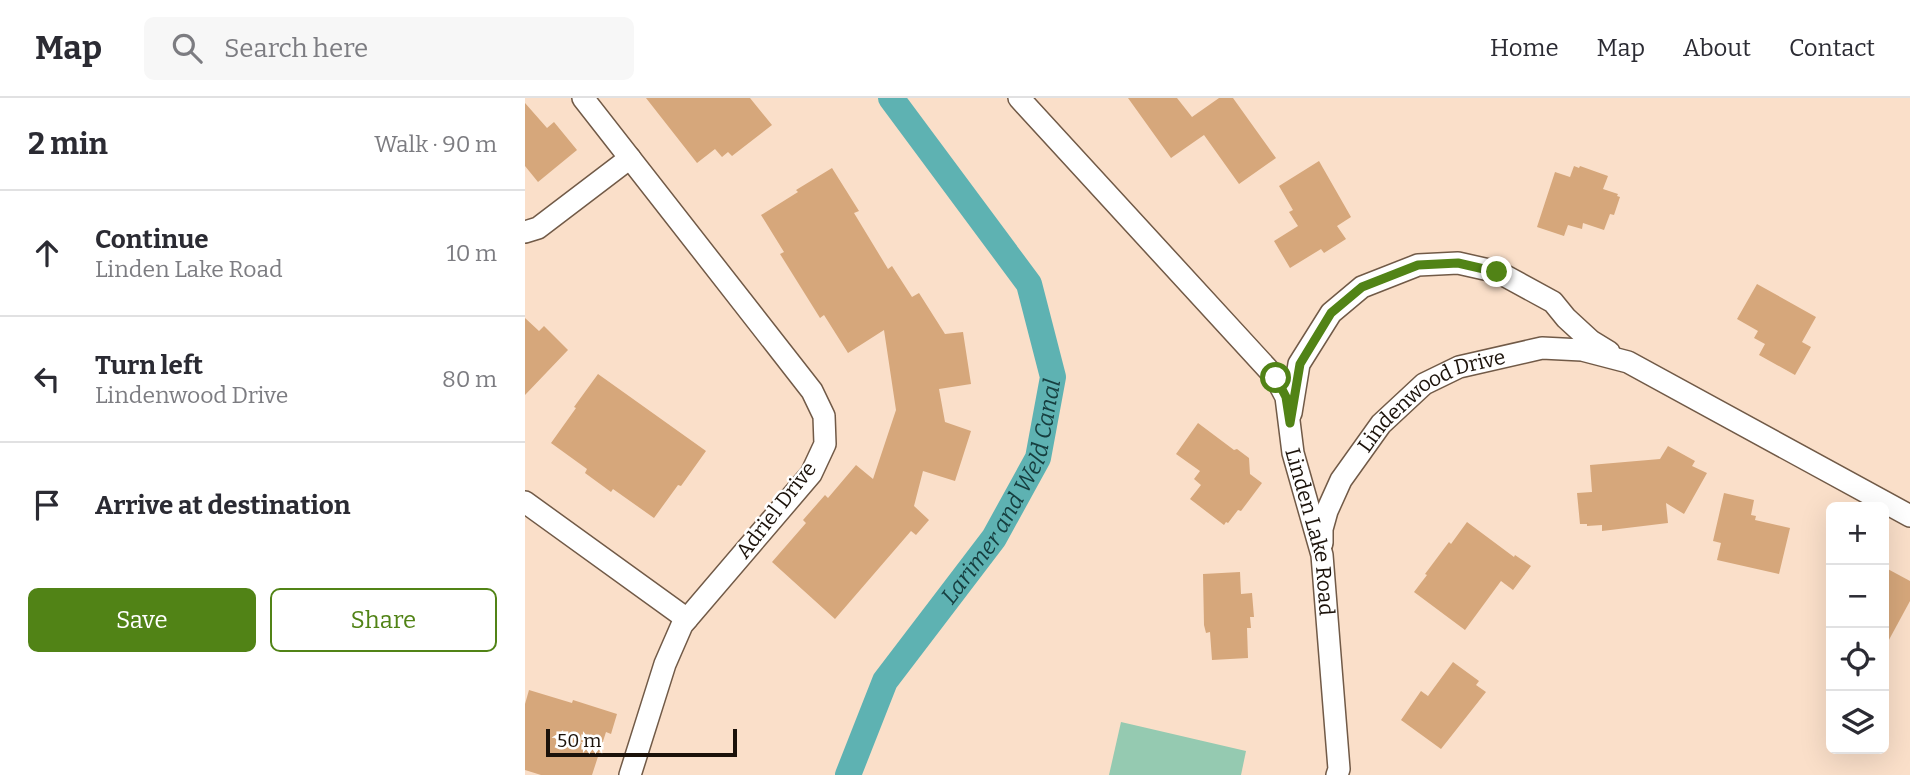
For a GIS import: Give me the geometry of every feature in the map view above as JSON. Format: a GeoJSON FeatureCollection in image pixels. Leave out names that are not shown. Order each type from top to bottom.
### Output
{"type":"FeatureCollection","features":[{"type":"Feature","properties":{"kind":"street","name":"Adriel Drive"},"geometry":{"type":"LineString","coordinates":[[583,98],[812,391],[824,416],[825,444],[811,474],[682,625],[665,664],[630,775]]}},
{"type":"Feature","properties":{"kind":"street","name":"Linden Lake Road"},"geometry":{"type":"LineString","coordinates":[[1019,98],[1276,378],[1286,397],[1293,453],[1322,555],[1339,769],[1337,775]]}},
{"type":"Feature","properties":{"kind":"street"},"geometry":{"type":"LineString","coordinates":[[525,232],[538,228],[630,158]]}},
{"type":"Feature","properties":{"kind":"street","name":"Lindenwood Drive"},"geometry":{"type":"LineString","coordinates":[[1290,423],[1300,364],[1331,313],[1362,287],[1418,265],[1458,263],[1497,272],[1538,292],[1553,302],[1591,341],[1910,516]]}},
{"type":"Feature","properties":{"kind":"street","name":"Lindenwood Drive"},"geometry":{"type":"LineString","coordinates":[[1322,555],[1322,529],[1341,480],[1381,424],[1424,384],[1458,367],[1542,348],[1582,350],[1620,358]]}},
{"type":"Feature","properties":{"kind":"street"},"geometry":{"type":"LineString","coordinates":[[525,502],[687,620]]}},
{"type":"Feature","properties":{"kind":"green space"},"geometry":{"type":"Polygon","coordinates":[[[1121,722],[1246,751],[1241,775],[1109,775],[1121,722]]]}},
{"type":"Feature","properties":{"kind":"building"},"geometry":{"type":"Polygon","coordinates":[[[646,98],[750,98],[772,125],[732,156],[728,152],[722,157],[715,149],[697,163],[646,98]]]}},
{"type":"Feature","properties":{"kind":"building"},"geometry":{"type":"Polygon","coordinates":[[[1128,98],[1177,98],[1192,117],[1219,98],[1233,98],[1276,158],[1239,184],[1204,135],[1171,158],[1128,98]]]}},
{"type":"Feature","properties":{"kind":"building"},"geometry":{"type":"Polygon","coordinates":[[[525,103],[547,128],[554,122],[577,150],[538,182],[525,166],[525,103]]]}},
{"type":"Feature","properties":{"kind":"building"},"geometry":{"type":"Polygon","coordinates":[[[1319,161],[1351,217],[1337,226],[1346,239],[1324,253],[1321,249],[1290,268],[1274,241],[1298,226],[1289,212],[1293,210],[1279,186],[1319,161]]]}},
{"type":"Feature","properties":{"kind":"building"},"geometry":{"type":"Polygon","coordinates":[[[1574,166],[1608,176],[1603,189],[1620,197],[1614,215],[1610,214],[1604,230],[1583,223],[1582,229],[1568,225],[1564,236],[1537,227],[1555,172],[1570,177],[1574,166]]]}},
{"type":"Feature","properties":{"kind":"building"},"geometry":{"type":"Polygon","coordinates":[[[832,168],[859,211],[854,213],[888,269],[892,266],[912,297],[919,293],[945,334],[963,332],[971,384],[939,389],[945,422],[971,431],[955,481],[923,471],[914,506],[929,520],[916,535],[911,531],[835,619],[772,562],[806,523],[803,520],[825,495],[828,498],[856,465],[873,479],[896,410],[884,330],[848,353],[824,315],[820,318],[780,254],[784,252],[761,215],[832,168]]]}},
{"type":"Feature","properties":{"kind":"building"},"geometry":{"type":"Polygon","coordinates":[[[1757,284],[1816,317],[1802,342],[1811,347],[1795,375],[1759,355],[1765,344],[1754,338],[1758,331],[1737,319],[1757,284]]]}},
{"type":"Feature","properties":{"kind":"building"},"geometry":{"type":"Polygon","coordinates":[[[525,318],[539,331],[544,326],[568,350],[525,395],[525,318]]]}},
{"type":"Feature","properties":{"kind":"building"},"geometry":{"type":"Polygon","coordinates":[[[598,374],[706,451],[654,518],[613,489],[611,492],[585,473],[587,469],[551,443],[598,374]]]}},
{"type":"Feature","properties":{"kind":"building"},"geometry":{"type":"Polygon","coordinates":[[[1198,423],[1249,458],[1250,474],[1262,483],[1241,511],[1238,510],[1224,525],[1190,499],[1201,485],[1194,479],[1200,471],[1176,454],[1198,423]]]}},
{"type":"Feature","properties":{"kind":"building"},"geometry":{"type":"Polygon","coordinates":[[[1668,446],[1695,461],[1692,466],[1707,473],[1684,514],[1666,503],[1668,523],[1602,531],[1602,525],[1580,524],[1577,493],[1592,492],[1590,465],[1660,459],[1668,446]]]}},
{"type":"Feature","properties":{"kind":"building"},"geometry":{"type":"Polygon","coordinates":[[[1724,493],[1754,500],[1751,515],[1756,516],[1755,520],[1790,528],[1779,574],[1717,560],[1721,543],[1713,541],[1724,493]]]}},
{"type":"Feature","properties":{"kind":"building"},"geometry":{"type":"Polygon","coordinates":[[[1467,522],[1514,557],[1515,555],[1531,566],[1513,590],[1501,581],[1465,630],[1414,592],[1449,542],[1451,544],[1467,522]]]}},
{"type":"Feature","properties":{"kind":"building"},"geometry":{"type":"Polygon","coordinates":[[[1889,570],[1910,581],[1910,601],[1889,640],[1889,570]]]}},
{"type":"Feature","properties":{"kind":"building"},"geometry":{"type":"Polygon","coordinates":[[[1240,572],[1241,594],[1252,593],[1254,617],[1250,617],[1251,628],[1247,628],[1248,658],[1212,660],[1210,632],[1206,633],[1204,625],[1203,574],[1240,572]]]}},
{"type":"Feature","properties":{"kind":"building"},"geometry":{"type":"Polygon","coordinates":[[[1453,662],[1479,681],[1476,685],[1486,692],[1441,749],[1401,720],[1421,691],[1428,696],[1453,662]]]}},
{"type":"Feature","properties":{"kind":"building"},"geometry":{"type":"Polygon","coordinates":[[[529,690],[617,714],[611,734],[606,732],[592,775],[541,775],[525,770],[525,704],[529,690]]]}},
{"type":"Feature","properties":{"kind":"waterway","name":"Larimer and Weld Canal"},"geometry":{"type":"LineString","coordinates":[[848,775],[885,681],[994,538],[1038,458],[1053,377],[1029,284],[891,98]]}},
{"type":"Feature","properties":{"kind":"route"},"geometry":{"type":"LineString","coordinates":[[1276,378],[1286,397],[1290,423],[1300,364],[1331,313],[1362,287],[1418,265],[1458,263],[1497,272]]}}]}
